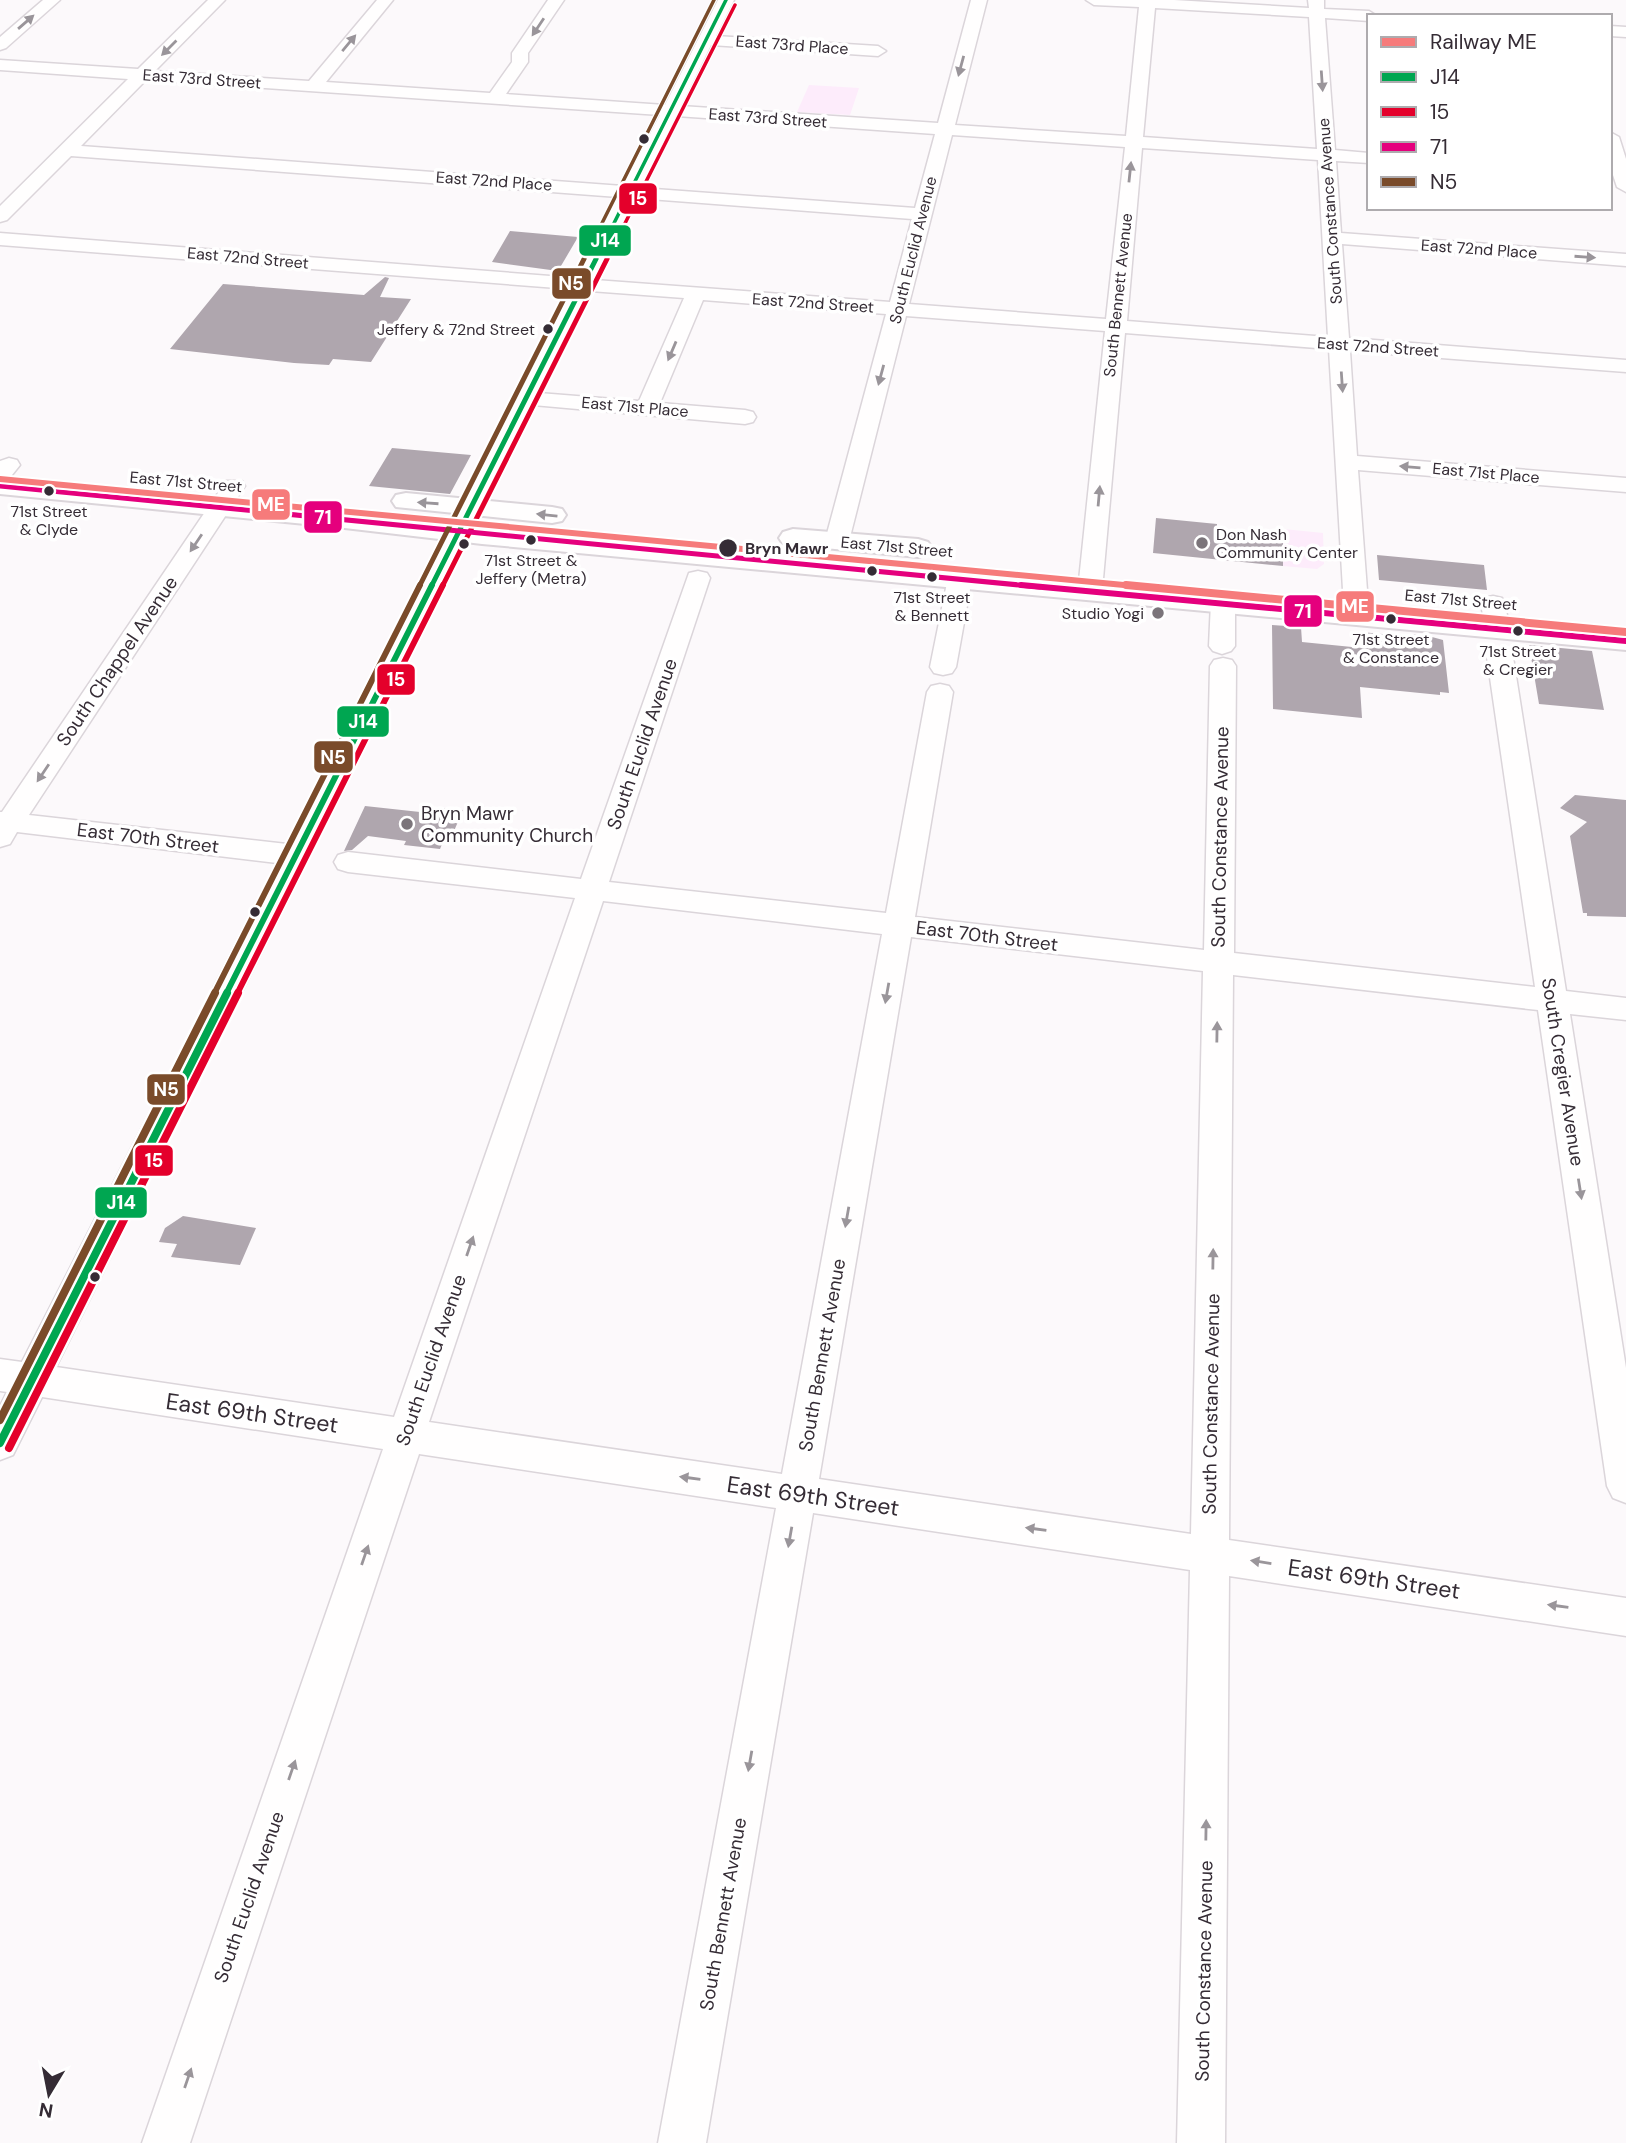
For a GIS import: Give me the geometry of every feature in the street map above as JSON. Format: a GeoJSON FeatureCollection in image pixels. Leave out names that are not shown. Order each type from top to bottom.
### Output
{"type":"FeatureCollection","features":[{"type":"Feature","properties":{"kind":"main road","name":"East 71st Street"},"geometry":{"type":"LineString","coordinates":[[2,472],[464,519],[960,578],[1091,577],[1355,590],[1497,630],[1626,615]]}},
{"type":"Feature","properties":{"kind":"main road","name":"East 71st Street"},"geometry":{"type":"LineString","coordinates":[[464,519],[836,541],[1091,577],[1223,602],[1626,641]]}},
{"type":"Feature","properties":{"kind":"street"},"geometry":{"type":"LineString","coordinates":[[0,45],[52,0]]}},
{"type":"Feature","properties":{"kind":"street"},"geometry":{"type":"LineString","coordinates":[[0,216],[218,0]]}},
{"type":"Feature","properties":{"kind":"street"},"geometry":{"type":"LineString","coordinates":[[313,87],[386,0]]}},
{"type":"Feature","properties":{"kind":"street"},"geometry":{"type":"LineString","coordinates":[[495,99],[520,62],[520,53],[556,0]]}},
{"type":"Feature","properties":{"kind":"street"},"geometry":{"type":"LineString","coordinates":[[0,1443],[16,1378],[295,855],[726,0]]}},
{"type":"Feature","properties":{"kind":"street","name":"South Euclid Avenue"},"geometry":{"type":"LineString","coordinates":[[836,541],[979,0]]}},
{"type":"Feature","properties":{"kind":"street"},"geometry":{"type":"LineString","coordinates":[[1094,0],[1316,7],[1367,16]]}},
{"type":"Feature","properties":{"kind":"street","name":"South Bennett Avenue"},"geometry":{"type":"LineString","coordinates":[[1091,577],[1148,2]]}},
{"type":"Feature","properties":{"kind":"street","name":"South Constance Avenue"},"geometry":{"type":"LineString","coordinates":[[1316,7],[1355,590]]}},
{"type":"Feature","properties":{"kind":"street","name":"East 73rd Place"},"geometry":{"type":"LineString","coordinates":[[706,40],[878,51]]}},
{"type":"Feature","properties":{"kind":"street","name":"East 73rd Street"},"geometry":{"type":"LineString","coordinates":[[0,65],[1367,158]]}},
{"type":"Feature","properties":{"kind":"street"},"geometry":{"type":"LineString","coordinates":[[1612,144],[1621,178]]}},
{"type":"Feature","properties":{"kind":"street","name":"East 72nd Place"},"geometry":{"type":"LineString","coordinates":[[67,149],[921,214]]}},
{"type":"Feature","properties":{"kind":"street","name":"East 72nd Place"},"geometry":{"type":"LineString","coordinates":[[1332,238],[1626,260]]}},
{"type":"Feature","properties":{"kind":"street","name":"East 72nd Street"},"geometry":{"type":"LineString","coordinates":[[0,239],[1626,366]]}},
{"type":"Feature","properties":{"kind":"street"},"geometry":{"type":"LineString","coordinates":[[647,408],[696,293]]}},
{"type":"Feature","properties":{"kind":"street","name":"East 71st Place"},"geometry":{"type":"LineString","coordinates":[[525,398],[746,416]]}},
{"type":"Feature","properties":{"kind":"street","name":"East 71st Place"},"geometry":{"type":"LineString","coordinates":[[1347,462],[1626,485]]}},
{"type":"Feature","properties":{"kind":"street","name":"South Chappel Avenue"},"geometry":{"type":"LineString","coordinates":[[3,827],[227,496]]}},
{"type":"Feature","properties":{"kind":"street","name":"South Euclid Avenue"},"geometry":{"type":"LineString","coordinates":[[166,2143],[698,578]]}},
{"type":"Feature","properties":{"kind":"street","name":"South Bennett Avenue"},"geometry":{"type":"LineString","coordinates":[[682,2143],[960,578]]}},
{"type":"Feature","properties":{"kind":"street","name":"South Constance Avenue"},"geometry":{"type":"LineString","coordinates":[[1201,2143],[1223,602]]}},
{"type":"Feature","properties":{"kind":"street","name":"South Cregier Avenue"},"geometry":{"type":"LineString","coordinates":[[1497,630],[1626,1486]]}},
{"type":"Feature","properties":{"kind":"street","name":"East 70th Street"},"geometry":{"type":"LineString","coordinates":[[3,827],[295,855]]}},
{"type":"Feature","properties":{"kind":"street","name":"East 70th Street"},"geometry":{"type":"LineString","coordinates":[[348,862],[1626,1009]]}},
{"type":"Feature","properties":{"kind":"street","name":"East 69th Street"},"geometry":{"type":"LineString","coordinates":[[16,1378],[1626,1616]]}},
{"type":"Feature","properties":{"kind":"shaded area"},"geometry":{"type":"Polygon","coordinates":[[[809,85],[859,88],[850,115],[797,112],[809,85]]]}},
{"type":"Feature","properties":{"kind":"shaded area"},"geometry":{"type":"Polygon","coordinates":[[[1283,529],[1323,533],[1324,564],[1317,569],[1283,566],[1283,529]]]}},
{"type":"Feature","properties":{"kind":"building"},"geometry":{"type":"Polygon","coordinates":[[[510,231],[578,237],[558,271],[492,262],[510,231]]]}},
{"type":"Feature","properties":{"kind":"building"},"geometry":{"type":"Polygon","coordinates":[[[385,277],[389,278],[380,297],[411,299],[371,362],[333,359],[329,365],[294,363],[170,349],[223,284],[364,295],[385,277]]]}},
{"type":"Feature","properties":{"kind":"building"},"geometry":{"type":"Polygon","coordinates":[[[392,448],[471,455],[450,494],[369,486],[392,448]]]}},
{"type":"Feature","properties":{"kind":"building","name":"Don Nash Community Center"},"geometry":{"type":"Polygon","coordinates":[[[1156,518],[1217,524],[1217,532],[1283,539],[1283,566],[1153,553],[1156,518]]]}},
{"type":"Feature","properties":{"kind":"building"},"geometry":{"type":"Polygon","coordinates":[[[1377,555],[1484,565],[1487,590],[1379,580],[1377,555]]]}},
{"type":"Feature","properties":{"kind":"building"},"geometry":{"type":"Polygon","coordinates":[[[1272,625],[1301,627],[1302,642],[1362,648],[1361,632],[1403,636],[1421,634],[1443,640],[1449,693],[1440,692],[1440,695],[1360,687],[1362,718],[1273,709],[1272,625]]]}},
{"type":"Feature","properties":{"kind":"building"},"geometry":{"type":"Polygon","coordinates":[[[1529,645],[1592,651],[1604,710],[1539,704],[1529,645]]]}},
{"type":"Feature","properties":{"kind":"building"},"geometry":{"type":"Polygon","coordinates":[[[1575,795],[1626,800],[1626,917],[1587,916],[1587,913],[1583,913],[1570,836],[1587,822],[1560,808],[1575,795]]]}},
{"type":"Feature","properties":{"kind":"building","name":"Bryn Mawr Community Church"},"geometry":{"type":"Polygon","coordinates":[[[365,806],[420,812],[422,806],[463,810],[451,838],[445,837],[440,849],[404,845],[406,841],[368,836],[352,850],[344,851],[365,806]]]}},
{"type":"Feature","properties":{"kind":"building"},"geometry":{"type":"Polygon","coordinates":[[[183,1216],[256,1228],[240,1265],[171,1257],[177,1244],[159,1242],[165,1228],[183,1216]]]}},
{"type":"Feature","properties":{"kind":"rail line","name":"ME"},"geometry":{"type":"LineString","coordinates":[[0,479],[1626,632]]}},
{"type":"Feature","properties":{"kind":"transit line","name":"N5"},"geometry":{"type":"LineString","coordinates":[[0,1420],[714,0]]}},
{"type":"Feature","properties":{"kind":"transit line","name":"J14"},"geometry":{"type":"LineString","coordinates":[[0,1443],[726,0]]}},
{"type":"Feature","properties":{"kind":"transit line","name":"15"},"geometry":{"type":"LineString","coordinates":[[9,1448],[735,5]]}},
{"type":"Feature","properties":{"kind":"transit line","name":"71"},"geometry":{"type":"LineString","coordinates":[[0,486],[336,518],[482,535],[1626,641]]}},
{"type":"Feature","properties":{"kind":"place","name":"Jeffery & 72nd Street"},"geometry":{"type":"Point","coordinates":[548,329]}},
{"type":"Feature","properties":{"kind":"place","name":"71st Street & Clyde"},"geometry":{"type":"Point","coordinates":[49,491]}},
{"type":"Feature","properties":{"kind":"place","name":"71st Street & Jeffery (Metra)"},"geometry":{"type":"Point","coordinates":[531,540]}},
{"type":"Feature","properties":{"kind":"place","name":"Don Nash Community Center"},"geometry":{"type":"Point","coordinates":[1202,543]}},
{"type":"Feature","properties":{"kind":"place","name":"Bryn Mawr"},"geometry":{"type":"Point","coordinates":[728,548]}},
{"type":"Feature","properties":{"kind":"place","name":"71st Street & Bennett"},"geometry":{"type":"Point","coordinates":[932,577]}},
{"type":"Feature","properties":{"kind":"place","name":"Studio Yogi"},"geometry":{"type":"Point","coordinates":[1158,613]}},
{"type":"Feature","properties":{"kind":"place","name":"71st Street & Constance"},"geometry":{"type":"Point","coordinates":[1391,619]}},
{"type":"Feature","properties":{"kind":"place","name":"71st Street & Cregier"},"geometry":{"type":"Point","coordinates":[1518,631]}},
{"type":"Feature","properties":{"kind":"place","name":"Bryn Mawr Community Church"},"geometry":{"type":"Point","coordinates":[407,824]}}]}
